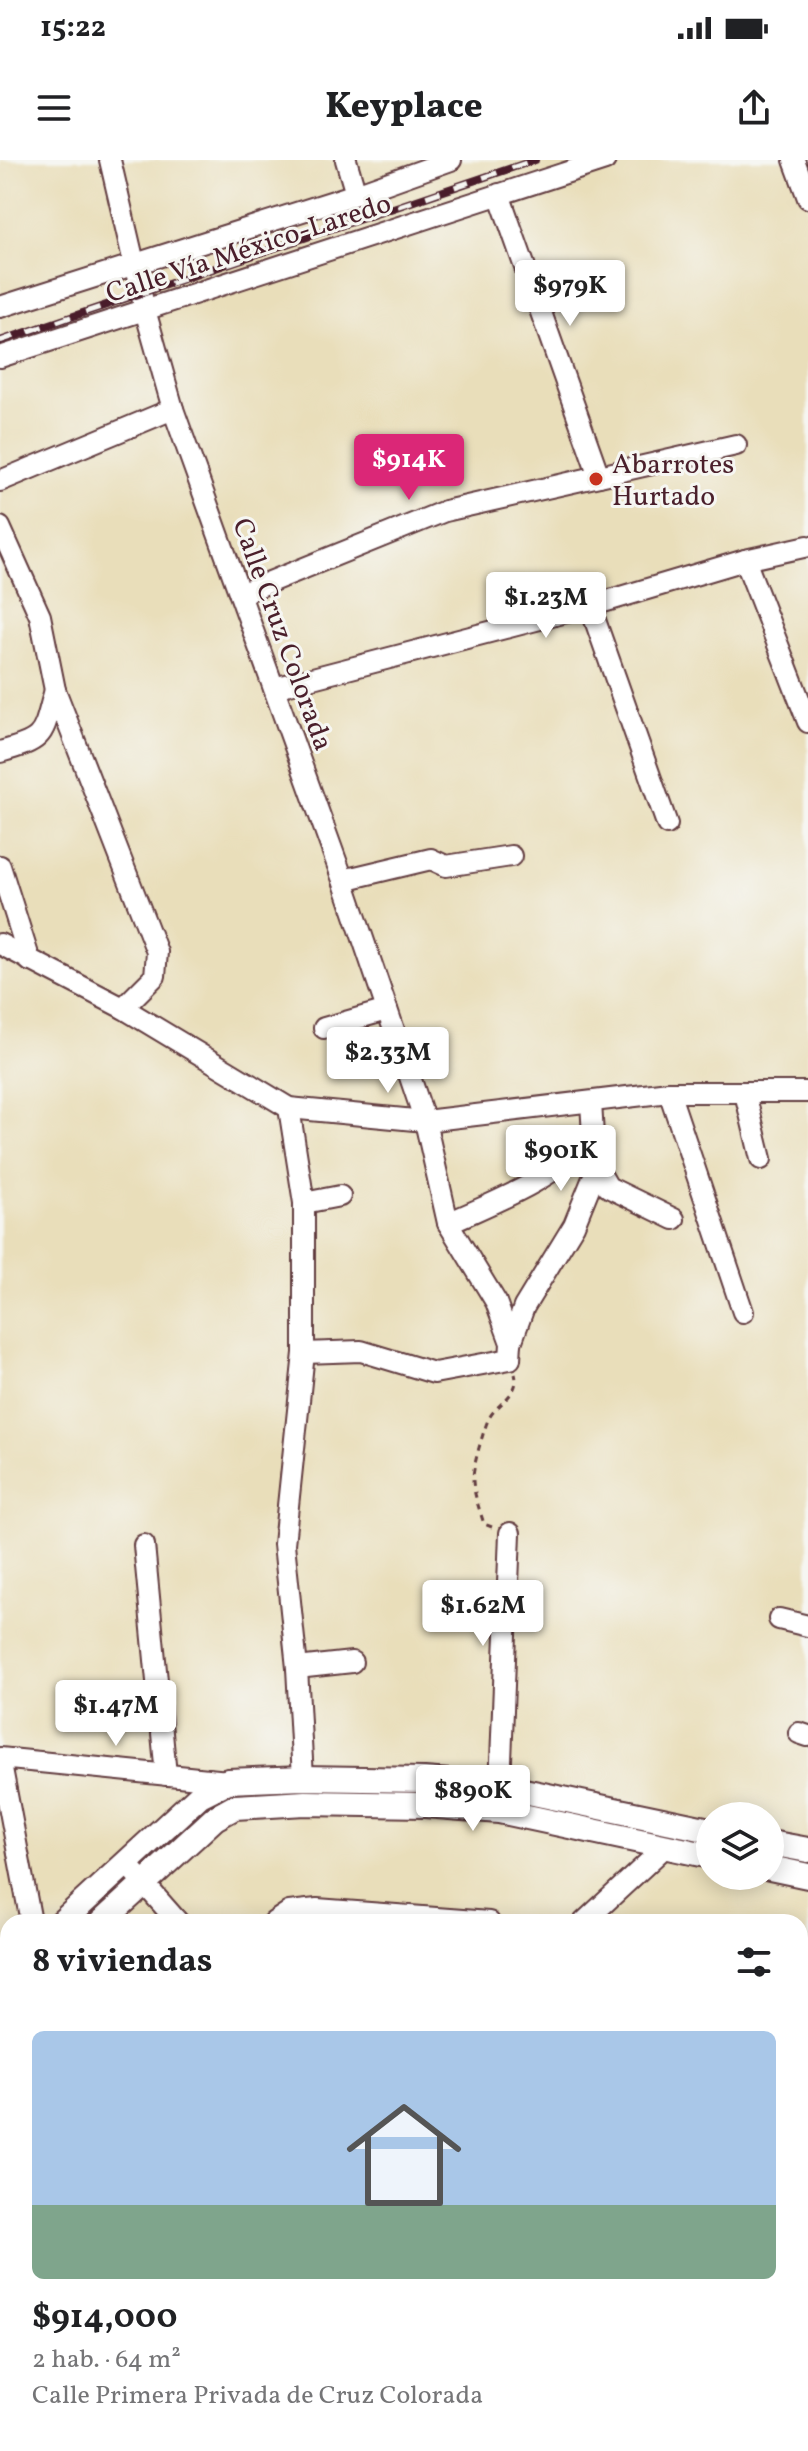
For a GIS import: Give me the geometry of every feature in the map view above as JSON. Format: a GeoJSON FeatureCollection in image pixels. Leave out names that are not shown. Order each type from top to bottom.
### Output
{"type":"FeatureCollection","features":[{"type":"Feature","properties":{"kind":"street","name":"Calle Cruz Colorada"},"geometry":{"type":"LineString","coordinates":[[110,160],[145,310],[173,409],[343,880],[425,1121],[448,1223],[496,1302],[510,1351]]}},
{"type":"Feature","properties":{"kind":"street"},"geometry":{"type":"LineString","coordinates":[[346,160],[356,194]]}},
{"type":"Feature","properties":{"kind":"street"},"geometry":{"type":"LineString","coordinates":[[0,307],[356,194],[451,160]]}},
{"type":"Feature","properties":{"kind":"street","name":"Calle Vía México-Laredo"},"geometry":{"type":"LineString","coordinates":[[0,357],[605,160]]}},
{"type":"Feature","properties":{"kind":"street"},"geometry":{"type":"LineString","coordinates":[[794,160],[808,198]]}},
{"type":"Feature","properties":{"kind":"street"},"geometry":{"type":"LineString","coordinates":[[499,194],[599,476]]}},
{"type":"Feature","properties":{"kind":"street"},"geometry":{"type":"LineString","coordinates":[[0,481],[173,409]]}},
{"type":"Feature","properties":{"kind":"street"},"geometry":{"type":"LineString","coordinates":[[240,594],[445,511],[736,445]]}},
{"type":"Feature","properties":{"kind":"street"},"geometry":{"type":"LineString","coordinates":[[0,527],[40,616],[55,690],[157,952],[155,976],[123,1008]]}},
{"type":"Feature","properties":{"kind":"street"},"geometry":{"type":"LineString","coordinates":[[274,688],[590,606],[745,560],[808,546]]}},
{"type":"Feature","properties":{"kind":"street"},"geometry":{"type":"LineString","coordinates":[[745,560],[808,722]]}},
{"type":"Feature","properties":{"kind":"street"},"geometry":{"type":"LineString","coordinates":[[590,606],[667,824]]}},
{"type":"Feature","properties":{"kind":"street"},"geometry":{"type":"LineString","coordinates":[[0,752],[27,745],[42,734],[55,690]]}},
{"type":"Feature","properties":{"kind":"street"},"geometry":{"type":"LineString","coordinates":[[343,880],[431,859],[446,866],[511,856]]}},
{"type":"Feature","properties":{"kind":"street"},"geometry":{"type":"LineString","coordinates":[[0,866],[30,961]]}},
{"type":"Feature","properties":{"kind":"street"},"geometry":{"type":"LineString","coordinates":[[0,944],[123,1008],[289,1108],[425,1121],[669,1092],[808,1092]]}},
{"type":"Feature","properties":{"kind":"street"},"geometry":{"type":"LineString","coordinates":[[324,1028],[387,1010]]}},
{"type":"Feature","properties":{"kind":"street"},"geometry":{"type":"LineString","coordinates":[[669,1092],[743,1312]]}},
{"type":"Feature","properties":{"kind":"street"},"geometry":{"type":"LineString","coordinates":[[745,1093],[761,1159]]}},
{"type":"Feature","properties":{"kind":"street"},"geometry":{"type":"LineString","coordinates":[[591,1102],[597,1168],[608,1187],[674,1219]]}},
{"type":"Feature","properties":{"kind":"street"},"geometry":{"type":"LineString","coordinates":[[289,1108],[304,1203],[304,1353],[284,1544],[297,1668],[303,1778]]}},
{"type":"Feature","properties":{"kind":"street"},"geometry":{"type":"LineString","coordinates":[[448,1223],[540,1181],[574,1156],[593,1136]]}},
{"type":"Feature","properties":{"kind":"street"},"geometry":{"type":"LineString","coordinates":[[304,1353],[361,1351],[434,1373],[510,1351],[524,1307],[574,1225],[597,1168]]}},
{"type":"Feature","properties":{"kind":"street"},"geometry":{"type":"LineString","coordinates":[[304,1203],[340,1196]]}},
{"type":"Feature","properties":{"kind":"street"},"geometry":{"type":"LineString","coordinates":[[500,1786],[510,1533]]}},
{"type":"Feature","properties":{"kind":"street"},"geometry":{"type":"LineString","coordinates":[[144,1545],[166,1775]]}},
{"type":"Feature","properties":{"kind":"street"},"geometry":{"type":"LineString","coordinates":[[779,1619],[808,1626]]}},
{"type":"Feature","properties":{"kind":"street"},"geometry":{"type":"LineString","coordinates":[[297,1668],[352,1662]]}},
{"type":"Feature","properties":{"kind":"street"},"geometry":{"type":"LineString","coordinates":[[29,1914],[0,1758],[228,1781],[303,1778],[424,1780],[500,1786],[696,1827]]}},
{"type":"Feature","properties":{"kind":"street"},"geometry":{"type":"LineString","coordinates":[[228,1781],[235,1807]]}},
{"type":"Feature","properties":{"kind":"street"},"geometry":{"type":"LineString","coordinates":[[71,1914],[200,1795],[228,1781]]}},
{"type":"Feature","properties":{"kind":"street"},"geometry":{"type":"LineString","coordinates":[[111,1914],[215,1818],[235,1807],[305,1803],[425,1805],[484,1810],[696,1853]]}},
{"type":"Feature","properties":{"kind":"street"},"geometry":{"type":"LineString","coordinates":[[593,1914],[666,1846]]}},
{"type":"Feature","properties":{"kind":"street"},"geometry":{"type":"LineString","coordinates":[[784,1846],[808,1850]]}},
{"type":"Feature","properties":{"kind":"street"},"geometry":{"type":"LineString","coordinates":[[126,1863],[171,1914]]}},
{"type":"Feature","properties":{"kind":"street"},"geometry":{"type":"LineString","coordinates":[[784,1871],[808,1876]]}},
{"type":"Feature","properties":{"kind":"street"},"geometry":{"type":"LineString","coordinates":[[286,1914],[317,1909],[383,1914]]}},
{"type":"Feature","properties":{"kind":"path"},"geometry":{"type":"LineString","coordinates":[[510,1351],[517,1381],[512,1395],[497,1406],[488,1420],[473,1480],[484,1524],[510,1533]]}},
{"type":"Feature","properties":{"kind":"railway"},"geometry":{"type":"LineString","coordinates":[[0,341],[535,160]]}},
{"type":"Feature","properties":{"kind":"place","name":"Abarrotes Hurtado"},"geometry":{"type":"Point","coordinates":[596,479]}}]}
